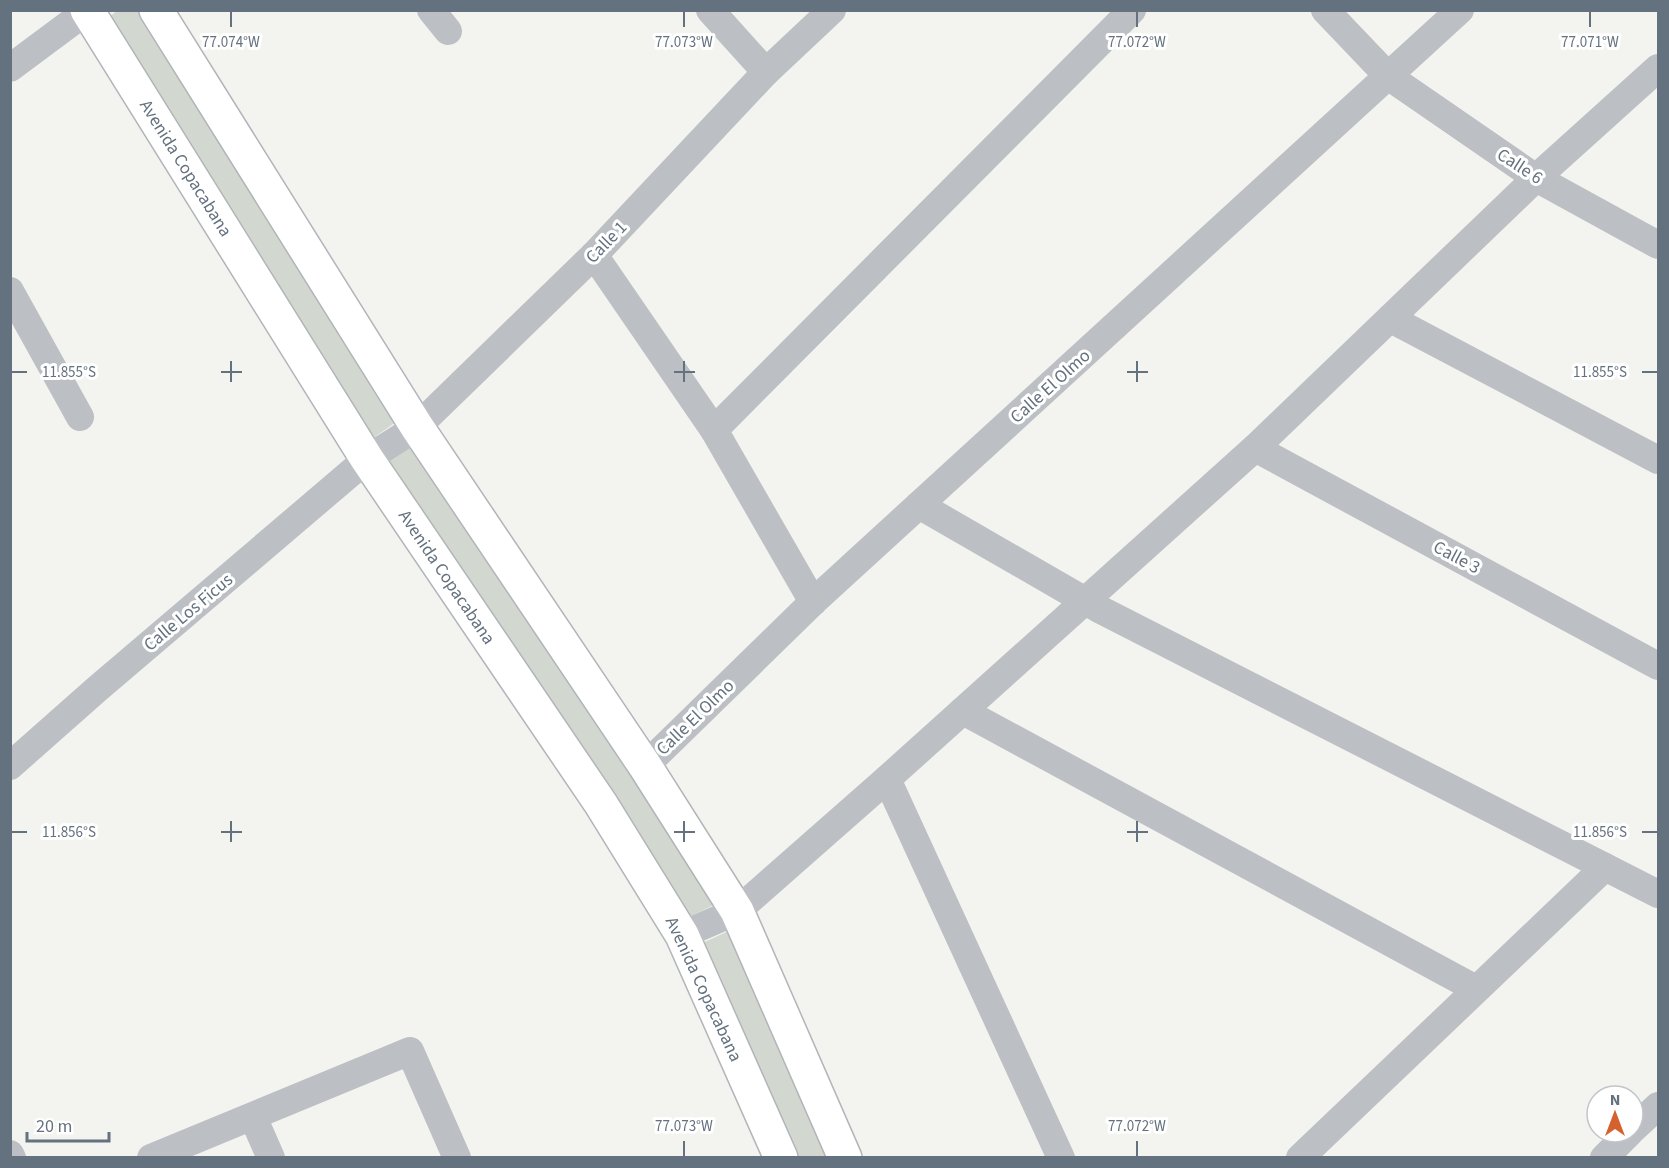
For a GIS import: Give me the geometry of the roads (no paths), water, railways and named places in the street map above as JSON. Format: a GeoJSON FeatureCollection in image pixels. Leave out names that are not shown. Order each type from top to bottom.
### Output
{"type":"FeatureCollection","features":[{"type":"Feature","properties":{"kind":"main road"},"geometry":{"type":"LineString","coordinates":[[156,10],[417,427],[645,766],[737,911],[845,1158]]}},
{"type":"Feature","properties":{"kind":"main road","name":"Avenida Copacabana"},"geometry":{"type":"LineString","coordinates":[[87,11],[367,459],[601,804],[682,934],[781,1158]]}},
{"type":"Feature","properties":{"kind":"street"},"geometry":{"type":"LineString","coordinates":[[710,10],[766,72]]}},
{"type":"Feature","properties":{"kind":"street","name":"Calle 1"},"geometry":{"type":"LineString","coordinates":[[367,459],[417,427],[594,255],[766,72],[832,10]]}},
{"type":"Feature","properties":{"kind":"street"},"geometry":{"type":"LineString","coordinates":[[714,430],[1132,10]]}},
{"type":"Feature","properties":{"kind":"street","name":"Calle 6"},"geometry":{"type":"LineString","coordinates":[[1326,10],[1388,76],[1536,178],[1659,244]]}},
{"type":"Feature","properties":{"kind":"street","name":"Calle El Olmo"},"geometry":{"type":"LineString","coordinates":[[645,766],[813,602],[1460,10]]}},
{"type":"Feature","properties":{"kind":"street"},"geometry":{"type":"LineString","coordinates":[[10,68],[87,11]]}},
{"type":"Feature","properties":{"kind":"street"},"geometry":{"type":"LineString","coordinates":[[682,934],[737,911],[887,779],[1255,448],[1536,178],[1659,68]]}},
{"type":"Feature","properties":{"kind":"street"},"geometry":{"type":"LineString","coordinates":[[594,255],[714,430],[813,602]]}},
{"type":"Feature","properties":{"kind":"street"},"geometry":{"type":"LineString","coordinates":[[10,291],[80,417]]}},
{"type":"Feature","properties":{"kind":"street"},"geometry":{"type":"LineString","coordinates":[[1391,319],[1659,460]]}},
{"type":"Feature","properties":{"kind":"street","name":"Calle 3"},"geometry":{"type":"LineString","coordinates":[[1255,448],[1659,666]]}},
{"type":"Feature","properties":{"kind":"street","name":"Calle Los Ficus"},"geometry":{"type":"LineString","coordinates":[[10,766],[96,689],[367,459]]}},
{"type":"Feature","properties":{"kind":"street"},"geometry":{"type":"LineString","coordinates":[[919,505],[1086,601],[1659,894]]}},
{"type":"Feature","properties":{"kind":"street"},"geometry":{"type":"LineString","coordinates":[[963,711],[1476,989]]}},
{"type":"Feature","properties":{"kind":"street"},"geometry":{"type":"LineString","coordinates":[[887,779],[1060,1158]]}},
{"type":"Feature","properties":{"kind":"street"},"geometry":{"type":"LineString","coordinates":[[1307,1155],[1476,989],[1605,867]]}},
{"type":"Feature","properties":{"kind":"street"},"geometry":{"type":"LineString","coordinates":[[151,1158],[410,1051],[457,1158]]}},
{"type":"Feature","properties":{"kind":"street"},"geometry":{"type":"LineString","coordinates":[[1621,1145],[1659,1106]]}},
{"type":"Feature","properties":{"kind":"street"},"geometry":{"type":"LineString","coordinates":[[253,1117],[271,1158]]}}]}
